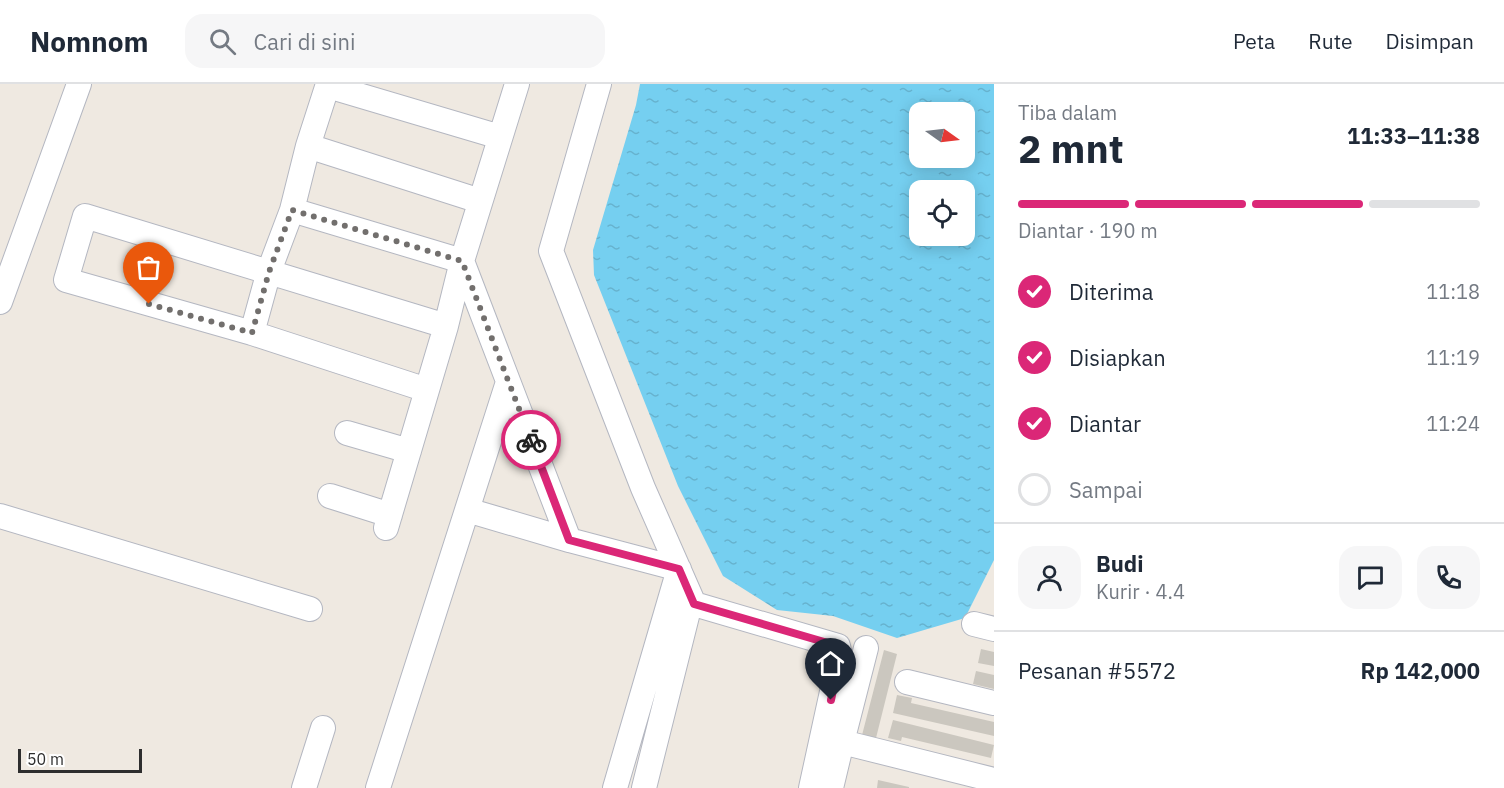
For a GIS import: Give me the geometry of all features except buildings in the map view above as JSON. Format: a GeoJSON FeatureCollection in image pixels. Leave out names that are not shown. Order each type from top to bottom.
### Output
{"type":"FeatureCollection","features":[{"type":"Feature","properties":{"kind":"street"},"geometry":{"type":"LineString","coordinates":[[0,302],[79,84]]}},
{"type":"Feature","properties":{"kind":"street"},"geometry":{"type":"LineString","coordinates":[[330,496],[388,521],[446,326],[462,261],[517,84]]}},
{"type":"Feature","properties":{"kind":"street"},"geometry":{"type":"LineString","coordinates":[[599,84],[551,251],[643,488],[694,604]]}},
{"type":"Feature","properties":{"kind":"street"},"geometry":{"type":"LineString","coordinates":[[252,333],[269,272],[292,210],[308,146],[328,85],[500,137]]}},
{"type":"Feature","properties":{"kind":"street"},"geometry":{"type":"LineString","coordinates":[[308,146],[480,201]]}},
{"type":"Feature","properties":{"kind":"street"},"geometry":{"type":"LineString","coordinates":[[292,210],[462,261]]}},
{"type":"Feature","properties":{"kind":"street"},"geometry":{"type":"LineString","coordinates":[[427,390],[252,333],[66,280],[85,216],[446,326]]}},
{"type":"Feature","properties":{"kind":"street"},"geometry":{"type":"LineString","coordinates":[[462,261],[569,540]]}},
{"type":"Feature","properties":{"kind":"street"},"geometry":{"type":"LineString","coordinates":[[378,788],[508,382]]}},
{"type":"Feature","properties":{"kind":"street"},"geometry":{"type":"LineString","coordinates":[[347,432],[409,451]]}},
{"type":"Feature","properties":{"kind":"street"},"geometry":{"type":"LineString","coordinates":[[467,510],[679,569]]}},
{"type":"Feature","properties":{"kind":"street"},"geometry":{"type":"LineString","coordinates":[[0,516],[310,609]]}},
{"type":"Feature","properties":{"kind":"street"},"geometry":{"type":"LineString","coordinates":[[615,788],[679,569]]}},
{"type":"Feature","properties":{"kind":"street"},"geometry":{"type":"LineString","coordinates":[[644,788],[689,608],[694,604]]}},
{"type":"Feature","properties":{"kind":"street"},"geometry":{"type":"LineString","coordinates":[[694,604],[838,646],[840,655],[811,788]]}},
{"type":"Feature","properties":{"kind":"street"},"geometry":{"type":"LineString","coordinates":[[831,788],[866,648]]}},
{"type":"Feature","properties":{"kind":"street"},"geometry":{"type":"LineString","coordinates":[[907,682],[994,703]]}},
{"type":"Feature","properties":{"kind":"street"},"geometry":{"type":"LineString","coordinates":[[304,788],[323,728]]}},
{"type":"Feature","properties":{"kind":"street"},"geometry":{"type":"LineString","coordinates":[[842,742],[994,780]]}},
{"type":"Feature","properties":{"kind":"water"},"geometry":{"type":"Polygon","coordinates":[[[640,84],[994,84],[994,560],[965,618],[897,638],[833,616],[777,610],[723,576],[678,486],[594,275],[593,250],[636,105],[640,84]]]}},
{"type":"Feature","properties":{"kind":"way so far"},"geometry":{"type":"LineString","coordinates":[[149,304],[252,333],[269,272],[292,210],[462,261],[531,440]]}},
{"type":"Feature","properties":{"kind":"route"},"geometry":{"type":"LineString","coordinates":[[531,440],[569,540],[679,569],[694,604],[838,646],[840,655],[831,700]]}}]}
